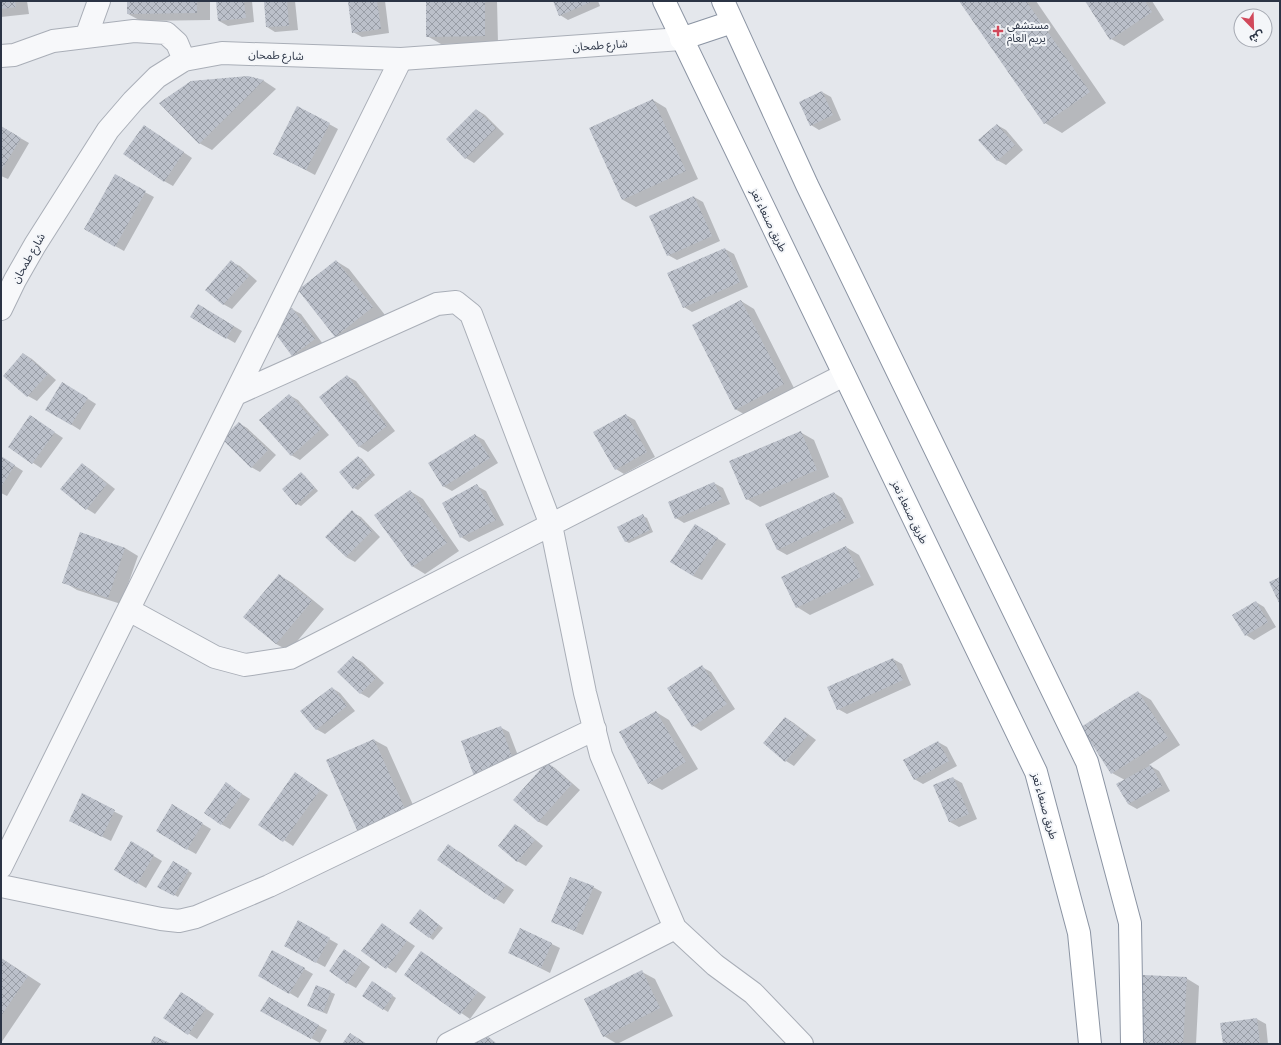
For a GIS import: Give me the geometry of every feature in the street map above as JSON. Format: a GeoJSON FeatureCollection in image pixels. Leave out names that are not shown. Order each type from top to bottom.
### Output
{"type":"FeatureCollection","features":[{"type":"Feature","properties":{"kind":"highway","name":"طريق صنعاء تعز"},"geometry":{"type":"LineString","coordinates":[[664,1],[681,39],[1036,772],[1079,933],[1090,1044]]}},
{"type":"Feature","properties":{"kind":"highway"},"geometry":{"type":"LineString","coordinates":[[723,1],[807,185],[1087,762],[1130,923],[1132,1044]]}},
{"type":"Feature","properties":{"kind":"highway"},"geometry":{"type":"LineString","coordinates":[[681,39],[732,22]]}},
{"type":"Feature","properties":{"kind":"street"},"geometry":{"type":"LineString","coordinates":[[86,37],[99,1]]}},
{"type":"Feature","properties":{"kind":"street"},"geometry":{"type":"LineString","coordinates":[[1,56],[14,55],[53,41],[134,31],[166,33],[177,43],[184,60]]}},
{"type":"Feature","properties":{"kind":"street","name":"شارع طمحان"},"geometry":{"type":"LineString","coordinates":[[1,309],[15,280],[35,245],[108,130],[133,101],[157,77],[184,60],[222,53],[401,59],[681,39]]}},
{"type":"Feature","properties":{"kind":"street"},"geometry":{"type":"LineString","coordinates":[[1,867],[401,59]]}},
{"type":"Feature","properties":{"kind":"street"},"geometry":{"type":"LineString","coordinates":[[236,394],[437,304],[456,302],[470,314],[551,525],[585,693],[601,755],[675,928],[715,965],[753,993],[802,1044]]}},
{"type":"Feature","properties":{"kind":"street"},"geometry":{"type":"LineString","coordinates":[[129,610],[215,657],[245,665],[290,658],[844,375]]}},
{"type":"Feature","properties":{"kind":"street"},"geometry":{"type":"LineString","coordinates":[[1,886],[161,919],[179,921],[196,918],[269,886],[595,729]]}},
{"type":"Feature","properties":{"kind":"street"},"geometry":{"type":"LineString","coordinates":[[448,1044],[675,928]]}},
{"type":"Feature","properties":{"kind":"building"},"geometry":{"type":"Polygon","coordinates":[[[1,1],[15,1],[16,7],[1,9],[1,1]]]}},
{"type":"Feature","properties":{"kind":"building"},"geometry":{"type":"Polygon","coordinates":[[[127,1],[197,1],[197,13],[127,14],[127,1]]]}},
{"type":"Feature","properties":{"kind":"building"},"geometry":{"type":"Polygon","coordinates":[[[216,1],[244,1],[246,18],[218,21],[216,1]]]}},
{"type":"Feature","properties":{"kind":"building"},"geometry":{"type":"Polygon","coordinates":[[[264,1],[287,1],[289,26],[266,27],[264,1]]]}},
{"type":"Feature","properties":{"kind":"building"},"geometry":{"type":"Polygon","coordinates":[[[348,1],[377,1],[381,29],[352,33],[348,1]]]}},
{"type":"Feature","properties":{"kind":"building"},"geometry":{"type":"Polygon","coordinates":[[[426,1],[485,1],[485,36],[426,37],[426,1]]]}},
{"type":"Feature","properties":{"kind":"building"},"geometry":{"type":"Polygon","coordinates":[[[553,1],[593,1],[559,16],[553,1]]]}},
{"type":"Feature","properties":{"kind":"building"},"geometry":{"type":"Polygon","coordinates":[[[959,1],[1026,1],[1090,92],[1044,124],[959,1]]]}},
{"type":"Feature","properties":{"kind":"building"},"geometry":{"type":"Polygon","coordinates":[[[1085,1],[1145,1],[1152,12],[1110,40],[1085,1]]]}},
{"type":"Feature","properties":{"kind":"building"},"geometry":{"type":"Polygon","coordinates":[[[248,76],[264,80],[199,144],[159,103],[191,81],[248,76]]]}},
{"type":"Feature","properties":{"kind":"building"},"geometry":{"type":"Polygon","coordinates":[[[822,91],[833,115],[810,126],[799,102],[822,91]]]}},
{"type":"Feature","properties":{"kind":"building"},"geometry":{"type":"Polygon","coordinates":[[[653,99],[686,171],[622,200],[589,128],[653,99]]]}},
{"type":"Feature","properties":{"kind":"building"},"geometry":{"type":"Polygon","coordinates":[[[297,106],[330,123],[306,170],[273,154],[297,106]]]}},
{"type":"Feature","properties":{"kind":"building"},"geometry":{"type":"Polygon","coordinates":[[[476,109],[496,128],[465,159],[446,139],[476,109]]]}},
{"type":"Feature","properties":{"kind":"building"},"geometry":{"type":"Polygon","coordinates":[[[997,124],[1015,145],[997,161],[978,140],[997,124]]]}},
{"type":"Feature","properties":{"kind":"building"},"geometry":{"type":"Polygon","coordinates":[[[144,125],[184,152],[164,182],[123,154],[144,125]]]}},
{"type":"Feature","properties":{"kind":"building"},"geometry":{"type":"Polygon","coordinates":[[[1,126],[21,138],[1,171],[1,126]]]}},
{"type":"Feature","properties":{"kind":"building"},"geometry":{"type":"Polygon","coordinates":[[[115,174],[146,191],[115,247],[84,229],[115,174]]]}},
{"type":"Feature","properties":{"kind":"building"},"geometry":{"type":"Polygon","coordinates":[[[694,196],[712,236],[667,256],[649,216],[694,196]]]}},
{"type":"Feature","properties":{"kind":"building"},"geometry":{"type":"Polygon","coordinates":[[[725,248],[740,282],[683,308],[667,273],[725,248]]]}},
{"type":"Feature","properties":{"kind":"building"},"geometry":{"type":"Polygon","coordinates":[[[231,260],[249,276],[223,305],[205,290],[231,260]]]}},
{"type":"Feature","properties":{"kind":"building"},"geometry":{"type":"Polygon","coordinates":[[[336,260],[373,307],[335,337],[298,290],[336,260]]]}},
{"type":"Feature","properties":{"kind":"building"},"geometry":{"type":"Polygon","coordinates":[[[741,300],[784,384],[735,410],[692,325],[741,300]]]}},
{"type":"Feature","properties":{"kind":"building"},"geometry":{"type":"Polygon","coordinates":[[[198,304],[234,326],[226,339],[190,317],[198,304]]]}},
{"type":"Feature","properties":{"kind":"building"},"geometry":{"type":"Polygon","coordinates":[[[292,308],[315,339],[292,356],[269,325],[292,308]]]}},
{"type":"Feature","properties":{"kind":"building"},"geometry":{"type":"Polygon","coordinates":[[[23,353],[48,374],[27,397],[3,376],[23,353]]]}},
{"type":"Feature","properties":{"kind":"building"},"geometry":{"type":"Polygon","coordinates":[[[347,375],[387,426],[359,447],[319,397],[347,375]]]}},
{"type":"Feature","properties":{"kind":"building"},"geometry":{"type":"Polygon","coordinates":[[[62,382],[88,398],[71,425],[45,410],[62,382]]]}},
{"type":"Feature","properties":{"kind":"building"},"geometry":{"type":"Polygon","coordinates":[[[289,394],[321,429],[291,456],[259,420],[289,394]]]}},
{"type":"Feature","properties":{"kind":"building"},"geometry":{"type":"Polygon","coordinates":[[[626,414],[647,452],[615,470],[593,432],[626,414]]]}},
{"type":"Feature","properties":{"kind":"building"},"geometry":{"type":"Polygon","coordinates":[[[30,415],[55,432],[32,464],[8,447],[30,415]]]}},
{"type":"Feature","properties":{"kind":"building"},"geometry":{"type":"Polygon","coordinates":[[[239,422],[268,450],[251,468],[222,439],[239,422]]]}},
{"type":"Feature","properties":{"kind":"building"},"geometry":{"type":"Polygon","coordinates":[[[801,431],[817,470],[746,500],[729,461],[801,431]]]}},
{"type":"Feature","properties":{"kind":"building"},"geometry":{"type":"Polygon","coordinates":[[[475,434],[490,458],[443,487],[428,463],[475,434]]]}},
{"type":"Feature","properties":{"kind":"building"},"geometry":{"type":"Polygon","coordinates":[[[1,456],[15,465],[1,487],[1,456]]]}},
{"type":"Feature","properties":{"kind":"building"},"geometry":{"type":"Polygon","coordinates":[[[358,456],[372,473],[353,489],[339,472],[358,456]]]}},
{"type":"Feature","properties":{"kind":"building"},"geometry":{"type":"Polygon","coordinates":[[[82,463],[107,484],[86,510],[60,489],[82,463]]]}},
{"type":"Feature","properties":{"kind":"building"},"geometry":{"type":"Polygon","coordinates":[[[301,472],[315,488],[296,505],[282,489],[301,472]]]}},
{"type":"Feature","properties":{"kind":"building"},"geometry":{"type":"Polygon","coordinates":[[[714,482],[722,499],[675,519],[668,502],[714,482]]]}},
{"type":"Feature","properties":{"kind":"building"},"geometry":{"type":"Polygon","coordinates":[[[477,484],[496,520],[460,538],[442,503],[477,484]]]}},
{"type":"Feature","properties":{"kind":"building"},"geometry":{"type":"Polygon","coordinates":[[[410,490],[447,543],[412,567],[374,515],[410,490]]]}},
{"type":"Feature","properties":{"kind":"building"},"geometry":{"type":"Polygon","coordinates":[[[834,492],[846,518],[777,550],[765,524],[834,492]]]}},
{"type":"Feature","properties":{"kind":"building"},"geometry":{"type":"Polygon","coordinates":[[[352,510],[372,531],[346,557],[325,537],[352,510]]]}},
{"type":"Feature","properties":{"kind":"building"},"geometry":{"type":"Polygon","coordinates":[[[643,514],[650,530],[625,542],[617,527],[643,514]]]}},
{"type":"Feature","properties":{"kind":"building"},"geometry":{"type":"Polygon","coordinates":[[[695,524],[718,538],[693,576],[670,562],[695,524]]]}},
{"type":"Feature","properties":{"kind":"building"},"geometry":{"type":"Polygon","coordinates":[[[80,532],[125,548],[108,598],[62,583],[80,532]]]}},
{"type":"Feature","properties":{"kind":"building"},"geometry":{"type":"Polygon","coordinates":[[[846,546],[861,577],[796,608],[781,577],[846,546]]]}},
{"type":"Feature","properties":{"kind":"building"},"geometry":{"type":"Polygon","coordinates":[[[279,574],[312,601],[276,644],[243,617],[279,574]]]}},
{"type":"Feature","properties":{"kind":"building"},"geometry":{"type":"Polygon","coordinates":[[[1280,577],[1280,605],[1269,582],[1280,577]]]}},
{"type":"Feature","properties":{"kind":"building"},"geometry":{"type":"Polygon","coordinates":[[[1256,601],[1268,622],[1245,636],[1232,615],[1256,601]]]}},
{"type":"Feature","properties":{"kind":"building"},"geometry":{"type":"Polygon","coordinates":[[[353,656],[376,678],[360,694],[337,672],[353,656]]]}},
{"type":"Feature","properties":{"kind":"building"},"geometry":{"type":"Polygon","coordinates":[[[893,658],[903,680],[837,710],[827,687],[893,658]]]}},
{"type":"Feature","properties":{"kind":"building"},"geometry":{"type":"Polygon","coordinates":[[[702,665],[727,704],[692,727],[667,688],[702,665]]]}},
{"type":"Feature","properties":{"kind":"building"},"geometry":{"type":"Polygon","coordinates":[[[332,687],[347,706],[316,730],[300,711],[332,687]]]}},
{"type":"Feature","properties":{"kind":"building"},"geometry":{"type":"Polygon","coordinates":[[[1138,691],[1168,738],[1111,774],[1081,727],[1138,691]]]}},
{"type":"Feature","properties":{"kind":"building"},"geometry":{"type":"Polygon","coordinates":[[[656,711],[686,762],[648,784],[619,732],[656,711]]]}},
{"type":"Feature","properties":{"kind":"building"},"geometry":{"type":"Polygon","coordinates":[[[785,717],[808,735],[785,762],[763,743],[785,717]]]}},
{"type":"Feature","properties":{"kind":"building"},"geometry":{"type":"Polygon","coordinates":[[[501,726],[514,762],[474,776],[461,741],[501,726]]]}},
{"type":"Feature","properties":{"kind":"building"},"geometry":{"type":"Polygon","coordinates":[[[374,739],[405,809],[357,830],[326,760],[374,739]]]}},
{"type":"Feature","properties":{"kind":"building"},"geometry":{"type":"Polygon","coordinates":[[[938,741],[949,761],[914,780],[903,760],[938,741]]]}},
{"type":"Feature","properties":{"kind":"building"},"geometry":{"type":"Polygon","coordinates":[[[547,762],[572,784],[538,822],[513,800],[547,762]]]}},
{"type":"Feature","properties":{"kind":"building"},"geometry":{"type":"Polygon","coordinates":[[[1151,765],[1162,786],[1128,804],[1116,784],[1151,765]]]}},
{"type":"Feature","properties":{"kind":"building"},"geometry":{"type":"Polygon","coordinates":[[[295,772],[320,790],[283,842],[258,825],[295,772]]]}},
{"type":"Feature","properties":{"kind":"building"},"geometry":{"type":"Polygon","coordinates":[[[953,777],[969,814],[949,822],[933,785],[953,777]]]}},
{"type":"Feature","properties":{"kind":"building"},"geometry":{"type":"Polygon","coordinates":[[[226,782],[242,794],[221,825],[204,813],[226,782]]]}},
{"type":"Feature","properties":{"kind":"building"},"geometry":{"type":"Polygon","coordinates":[[[82,793],[115,810],[102,837],[69,821],[82,793]]]}},
{"type":"Feature","properties":{"kind":"building"},"geometry":{"type":"Polygon","coordinates":[[[172,804],[203,823],[187,850],[156,831],[172,804]]]}},
{"type":"Feature","properties":{"kind":"building"},"geometry":{"type":"Polygon","coordinates":[[[515,824],[535,840],[517,862],[498,846],[515,824]]]}},
{"type":"Feature","properties":{"kind":"building"},"geometry":{"type":"Polygon","coordinates":[[[131,841],[154,855],[137,884],[114,870],[131,841]]]}},
{"type":"Feature","properties":{"kind":"building"},"geometry":{"type":"Polygon","coordinates":[[[448,844],[506,885],[495,900],[437,860],[448,844]]]}},
{"type":"Feature","properties":{"kind":"building"},"geometry":{"type":"Polygon","coordinates":[[[173,861],[189,870],[174,896],[157,887],[173,861]]]}},
{"type":"Feature","properties":{"kind":"building"},"geometry":{"type":"Polygon","coordinates":[[[570,877],[594,886],[575,931],[551,922],[570,877]]]}},
{"type":"Feature","properties":{"kind":"building"},"geometry":{"type":"Polygon","coordinates":[[[420,909],[439,925],[429,938],[409,923],[420,909]]]}},
{"type":"Feature","properties":{"kind":"building"},"geometry":{"type":"Polygon","coordinates":[[[298,920],[330,938],[316,963],[284,946],[298,920]]]}},
{"type":"Feature","properties":{"kind":"building"},"geometry":{"type":"Polygon","coordinates":[[[382,923],[407,941],[386,969],[361,951],[382,923]]]}},
{"type":"Feature","properties":{"kind":"building"},"geometry":{"type":"Polygon","coordinates":[[[520,928],[552,943],[541,968],[508,953],[520,928]]]}},
{"type":"Feature","properties":{"kind":"building"},"geometry":{"type":"Polygon","coordinates":[[[344,949],[362,961],[347,984],[329,971],[344,949]]]}},
{"type":"Feature","properties":{"kind":"building"},"geometry":{"type":"Polygon","coordinates":[[[272,950],[305,968],[289,994],[258,976],[272,950]]]}},
{"type":"Feature","properties":{"kind":"building"},"geometry":{"type":"Polygon","coordinates":[[[421,951],[478,992],[460,1015],[404,975],[421,951]]]}},
{"type":"Feature","properties":{"kind":"building"},"geometry":{"type":"Polygon","coordinates":[[[1,958],[28,976],[1,1016],[1,958]]]}},
{"type":"Feature","properties":{"kind":"building"},"geometry":{"type":"Polygon","coordinates":[[[642,970],[660,1008],[603,1037],[584,999],[642,970]]]}},
{"type":"Feature","properties":{"kind":"building"},"geometry":{"type":"Polygon","coordinates":[[[1143,975],[1187,977],[1183,1044],[1140,1044],[1143,975]]]}},
{"type":"Feature","properties":{"kind":"building"},"geometry":{"type":"Polygon","coordinates":[[[372,981],[393,995],[383,1010],[362,996],[372,981]]]}},
{"type":"Feature","properties":{"kind":"building"},"geometry":{"type":"Polygon","coordinates":[[[316,985],[331,991],[323,1012],[307,1006],[316,985]]]}},
{"type":"Feature","properties":{"kind":"building"},"geometry":{"type":"Polygon","coordinates":[[[181,992],[206,1008],[188,1035],[163,1018],[181,992]]]}},
{"type":"Feature","properties":{"kind":"building"},"geometry":{"type":"Polygon","coordinates":[[[269,997],[319,1025],[311,1039],[260,1011],[269,997]]]}},
{"type":"Feature","properties":{"kind":"building"},"geometry":{"type":"Polygon","coordinates":[[[1257,1018],[1260,1044],[1223,1044],[1220,1023],[1257,1018]]]}},
{"type":"Feature","properties":{"kind":"building"},"geometry":{"type":"Polygon","coordinates":[[[350,1033],[367,1044],[342,1044],[350,1033]]]}},
{"type":"Feature","properties":{"kind":"building"},"geometry":{"type":"Polygon","coordinates":[[[484,1033],[497,1044],[475,1044],[484,1033]]]}},
{"type":"Feature","properties":{"kind":"building"},"geometry":{"type":"Polygon","coordinates":[[[154,1036],[172,1044],[150,1044],[154,1036]]]}},
{"type":"Feature","properties":{"kind":"place","name":"مستشفى يريم العام"},"geometry":{"type":"Point","coordinates":[998,31]}}]}
